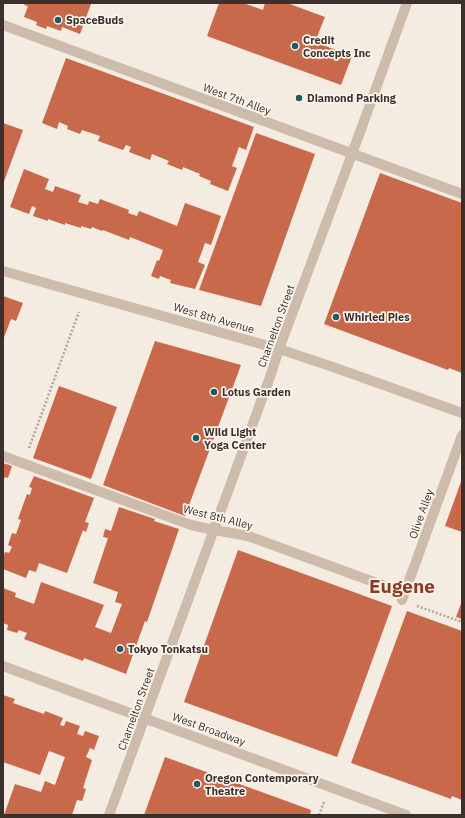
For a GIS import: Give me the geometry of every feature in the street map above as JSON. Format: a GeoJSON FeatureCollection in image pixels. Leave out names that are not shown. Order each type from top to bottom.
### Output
{"type":"FeatureCollection","features":[{"type":"Feature","properties":{"kind":"street","name":"Charnelton Street"},"geometry":{"type":"LineString","coordinates":[[109,815],[406,3]]}},
{"type":"Feature","properties":{"kind":"street","name":"West 7th Alley"},"geometry":{"type":"LineString","coordinates":[[3,25],[462,194]]}},
{"type":"Feature","properties":{"kind":"street","name":"West 8th Avenue"},"geometry":{"type":"LineString","coordinates":[[3,271],[280,349],[462,413]]}},
{"type":"Feature","properties":{"kind":"street","name":"Olive Alley"},"geometry":{"type":"LineString","coordinates":[[403,597],[462,435]]}},
{"type":"Feature","properties":{"kind":"street","name":"West 8th Alley"},"geometry":{"type":"LineString","coordinates":[[3,456],[192,524],[214,530],[248,536],[403,597]]}},
{"type":"Feature","properties":{"kind":"street","name":"West Broadway"},"geometry":{"type":"LineString","coordinates":[[3,666],[406,815]]}},
{"type":"Feature","properties":{"kind":"path"},"geometry":{"type":"LineString","coordinates":[[23,464],[79,312]]}},
{"type":"Feature","properties":{"kind":"path"},"geometry":{"type":"LineString","coordinates":[[403,597],[462,622]]}},
{"type":"Feature","properties":{"kind":"building","name":"SpaceBuds"},"geometry":{"type":"Polygon","coordinates":[[[25,3],[91,4],[80,34],[62,27],[61,31],[47,26],[46,29],[36,25],[37,22],[24,17],[28,6],[24,5],[25,3]]]}},
{"type":"Feature","properties":{"kind":"building"},"geometry":{"type":"Polygon","coordinates":[[[219,3],[243,3],[263,10],[265,3],[287,3],[325,17],[315,42],[352,56],[341,85],[207,36],[219,3]]]}},
{"type":"Feature","properties":{"kind":"building"},"geometry":{"type":"Polygon","coordinates":[[[66,58],[254,127],[246,150],[239,147],[232,166],[237,168],[228,191],[210,184],[211,181],[199,176],[200,174],[183,167],[182,170],[167,164],[169,161],[152,154],[150,160],[129,152],[131,147],[126,145],[123,150],[98,141],[100,136],[82,130],[80,134],[67,129],[68,126],[59,122],[57,129],[42,123],[66,58]]]}},
{"type":"Feature","properties":{"kind":"building"},"geometry":{"type":"Polygon","coordinates":[[[3,123],[23,130],[3,184],[3,123]]]}},
{"type":"Feature","properties":{"kind":"building"},"geometry":{"type":"Polygon","coordinates":[[[256,133],[315,154],[261,306],[199,290],[256,133]]]}},
{"type":"Feature","properties":{"kind":"building"},"geometry":{"type":"Polygon","coordinates":[[[24,169],[49,179],[45,189],[53,192],[55,186],[81,195],[78,202],[88,205],[89,201],[98,204],[100,199],[129,210],[128,213],[137,216],[139,211],[177,226],[185,203],[221,216],[211,245],[205,243],[198,262],[205,265],[195,289],[170,283],[171,280],[160,276],[159,279],[151,276],[157,260],[159,261],[163,250],[130,237],[129,240],[92,227],[91,229],[81,226],[81,228],[65,223],[65,225],[48,219],[48,221],[33,216],[36,208],[32,206],[29,214],[10,207],[24,169]]]}},
{"type":"Feature","properties":{"kind":"building"},"geometry":{"type":"Polygon","coordinates":[[[380,173],[462,203],[462,373],[449,368],[448,370],[324,324],[380,173]]]}},
{"type":"Feature","properties":{"kind":"building"},"geometry":{"type":"Polygon","coordinates":[[[3,296],[23,303],[16,321],[11,319],[3,340],[3,296]]]}},
{"type":"Feature","properties":{"kind":"building"},"geometry":{"type":"Polygon","coordinates":[[[155,341],[241,365],[185,516],[103,485],[155,341]]]}},
{"type":"Feature","properties":{"kind":"building"},"geometry":{"type":"Polygon","coordinates":[[[59,386],[117,407],[91,479],[33,458],[59,386]]]}},
{"type":"Feature","properties":{"kind":"building"},"geometry":{"type":"Polygon","coordinates":[[[3,463],[12,466],[8,478],[5,477],[3,481],[3,463]]]}},
{"type":"Feature","properties":{"kind":"building"},"geometry":{"type":"Polygon","coordinates":[[[34,476],[94,498],[85,522],[89,523],[86,532],[83,530],[67,573],[39,563],[36,572],[29,570],[26,578],[3,569],[3,558],[5,552],[9,553],[12,547],[8,545],[12,533],[16,534],[21,520],[18,519],[27,494],[30,495],[32,488],[29,487],[34,476]]]}},
{"type":"Feature","properties":{"kind":"building"},"geometry":{"type":"Polygon","coordinates":[[[462,479],[462,532],[445,526],[462,479]]]}},
{"type":"Feature","properties":{"kind":"building"},"geometry":{"type":"Polygon","coordinates":[[[119,507],[179,529],[147,622],[145,621],[126,674],[84,658],[83,661],[24,639],[27,633],[19,630],[17,633],[7,630],[8,625],[3,623],[3,588],[16,593],[15,597],[34,604],[41,582],[104,605],[95,627],[111,633],[122,604],[115,602],[118,592],[93,583],[108,538],[103,537],[105,529],[111,531],[119,507]]]}},
{"type":"Feature","properties":{"kind":"building"},"geometry":{"type":"Polygon","coordinates":[[[238,550],[392,606],[337,757],[184,702],[238,550]]]}},
{"type":"Feature","properties":{"kind":"building"},"geometry":{"type":"Polygon","coordinates":[[[462,601],[462,619],[456,617],[462,601]]]}},
{"type":"Feature","properties":{"kind":"building"},"geometry":{"type":"Polygon","coordinates":[[[407,611],[462,631],[462,800],[452,796],[451,799],[351,763],[407,611]]]}},
{"type":"Feature","properties":{"kind":"building"},"geometry":{"type":"Polygon","coordinates":[[[3,695],[15,699],[13,703],[44,714],[45,711],[63,718],[60,725],[64,726],[66,721],[80,726],[77,734],[83,736],[85,731],[99,736],[94,750],[90,748],[86,757],[92,760],[83,788],[86,789],[82,801],[77,800],[72,815],[4,815],[15,784],[41,792],[45,781],[55,785],[65,757],[49,751],[40,775],[3,762],[3,695]]]}},
{"type":"Feature","properties":{"kind":"building","name":"Oregon Contemporary Theatre"},"geometry":{"type":"Polygon","coordinates":[[[165,757],[311,810],[310,815],[144,815],[165,757]]]}},
{"type":"Feature","properties":{"kind":"place","name":"SpaceBuds"},"geometry":{"type":"Point","coordinates":[58,20]}},
{"type":"Feature","properties":{"kind":"place","name":"Credit Concepts Inc"},"geometry":{"type":"Point","coordinates":[295,46]}},
{"type":"Feature","properties":{"kind":"place","name":"Diamond Parking"},"geometry":{"type":"Point","coordinates":[299,98]}},
{"type":"Feature","properties":{"kind":"place","name":"Whirled Pies"},"geometry":{"type":"Point","coordinates":[336,317]}},
{"type":"Feature","properties":{"kind":"place","name":"Lotus Garden"},"geometry":{"type":"Point","coordinates":[214,392]}},
{"type":"Feature","properties":{"kind":"place","name":"Wild Light Yoga Center"},"geometry":{"type":"Point","coordinates":[196,438]}},
{"type":"Feature","properties":{"kind":"place","name":"Tokyo Tonkatsu"},"geometry":{"type":"Point","coordinates":[120,649]}},
{"type":"Feature","properties":{"kind":"place","name":"Oregon Contemporary Theatre"},"geometry":{"type":"Point","coordinates":[197,784]}},
{"type":"Feature","properties":{"kind":"district","name":"Eugene"},"geometry":{"type":"Point","coordinates":[402,586]}}]}
